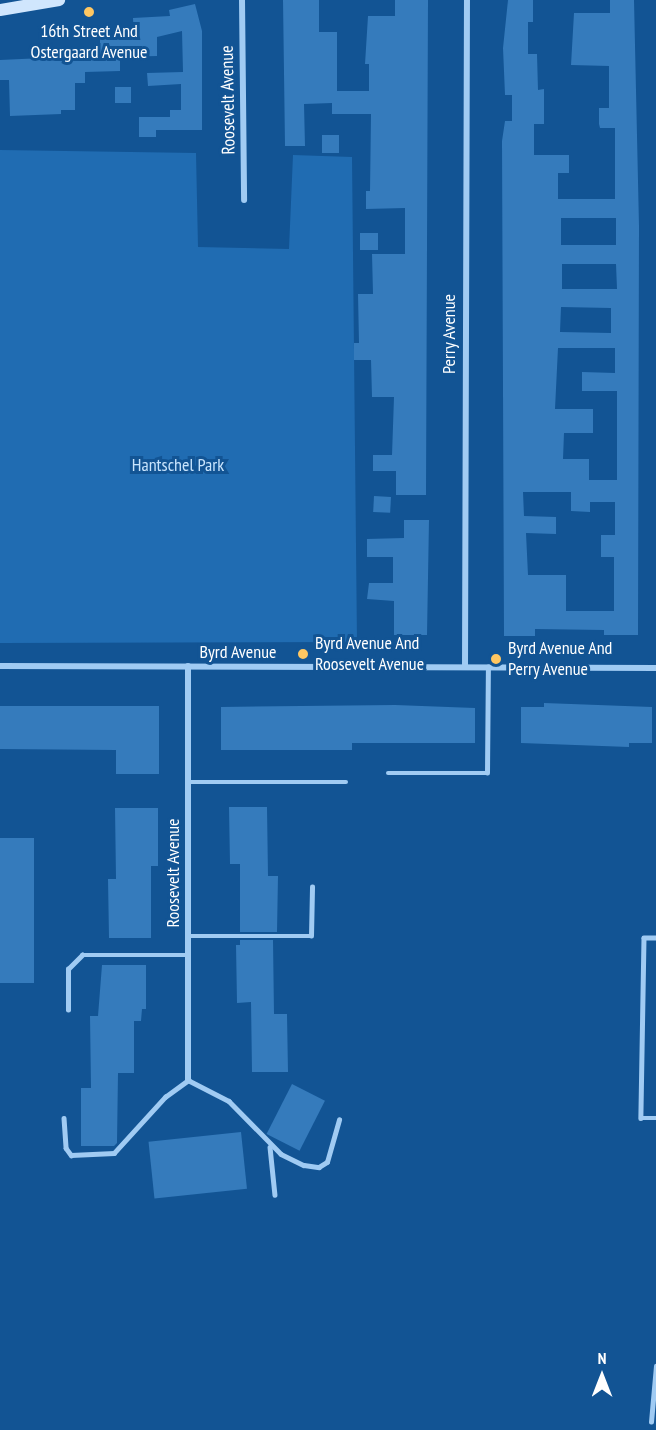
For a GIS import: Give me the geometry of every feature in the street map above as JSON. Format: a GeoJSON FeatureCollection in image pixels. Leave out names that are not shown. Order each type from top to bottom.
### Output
{"type":"FeatureCollection","features":[{"type":"Feature","properties":{"kind":"street"},"geometry":{"type":"LineString","coordinates":[[0,10],[21,4],[59,0]]}},
{"type":"Feature","properties":{"kind":"street","name":"Roosevelt Avenue"},"geometry":{"type":"LineString","coordinates":[[242,0],[244,200]]}},
{"type":"Feature","properties":{"kind":"street","name":"Perry Avenue"},"geometry":{"type":"LineString","coordinates":[[465,667],[467,0]]}},
{"type":"Feature","properties":{"kind":"street","name":"Byrd Avenue"},"geometry":{"type":"LineString","coordinates":[[0,666],[656,668]]}},
{"type":"Feature","properties":{"kind":"street","name":"Roosevelt Avenue"},"geometry":{"type":"LineString","coordinates":[[188,666],[188,1080]]}},
{"type":"Feature","properties":{"kind":"lane"},"geometry":{"type":"LineString","coordinates":[[388,773],[487,773],[488,667]]}},
{"type":"Feature","properties":{"kind":"lane"},"geometry":{"type":"LineString","coordinates":[[188,782],[346,782]]}},
{"type":"Feature","properties":{"kind":"lane"},"geometry":{"type":"LineString","coordinates":[[188,936],[311,936],[312,887]]}},
{"type":"Feature","properties":{"kind":"lane"},"geometry":{"type":"LineString","coordinates":[[656,938],[644,938],[641,1118],[656,1118]]}},
{"type":"Feature","properties":{"kind":"lane"},"geometry":{"type":"LineString","coordinates":[[68,1010],[68,969],[82,955],[188,955]]}},
{"type":"Feature","properties":{"kind":"lane"},"geometry":{"type":"LineString","coordinates":[[64,1118],[66,1148],[71,1155],[114,1153],[165,1097],[188,1080],[229,1101],[270,1147],[304,1165],[320,1167],[327,1162],[339,1120]]}},
{"type":"Feature","properties":{"kind":"lane"},"geometry":{"type":"LineString","coordinates":[[270,1147],[274,1195]]}},
{"type":"Feature","properties":{"kind":"lane"},"geometry":{"type":"LineString","coordinates":[[651,1422],[656,1366]]}},
{"type":"Feature","properties":{"kind":"green space","name":"Hantschel Park"},"geometry":{"type":"Polygon","coordinates":[[[0,150],[196,153],[198,247],[289,249],[293,155],[352,157],[357,642],[0,643],[0,150]]]}},
{"type":"Feature","properties":{"kind":"building"},"geometry":{"type":"Polygon","coordinates":[[[283,0],[319,0],[319,32],[337,32],[337,91],[369,91],[369,64],[365,64],[368,16],[395,16],[395,0],[428,0],[426,495],[396,495],[396,471],[373,471],[373,455],[392,455],[394,397],[372,397],[371,360],[354,360],[354,343],[359,343],[358,294],[373,294],[372,254],[405,254],[405,208],[366,209],[366,191],[370,191],[371,114],[332,114],[332,103],[304,104],[305,146],[285,146],[283,0]]]}},
{"type":"Feature","properties":{"kind":"building"},"geometry":{"type":"Polygon","coordinates":[[[508,0],[533,0],[533,22],[528,22],[528,54],[537,54],[538,90],[544,89],[544,124],[534,124],[534,155],[569,155],[569,173],[558,173],[558,199],[615,199],[615,128],[600,128],[599,124],[599,108],[609,108],[609,66],[571,65],[574,13],[610,13],[610,0],[634,0],[639,226],[638,635],[604,635],[604,630],[535,629],[535,636],[504,636],[502,141],[505,121],[512,121],[512,95],[505,95],[503,48],[508,0]],[[561,218],[561,245],[616,245],[616,218],[561,218]],[[562,264],[562,289],[617,289],[616,264],[562,264]],[[561,307],[560,332],[611,333],[611,308],[561,307]],[[558,348],[555,409],[593,409],[593,433],[564,433],[563,459],[589,459],[589,480],[617,480],[617,391],[582,391],[582,372],[615,373],[615,348],[558,348]],[[523,492],[524,516],[556,517],[556,534],[526,533],[528,575],[566,575],[566,611],[614,611],[614,557],[601,557],[601,535],[615,535],[615,502],[590,502],[590,512],[571,511],[571,492],[523,492]]]}},
{"type":"Feature","properties":{"kind":"building"},"geometry":{"type":"Polygon","coordinates":[[[195,4],[202,31],[202,130],[156,130],[156,137],[139,137],[139,117],[170,117],[170,110],[181,110],[181,84],[148,86],[147,73],[183,72],[182,31],[157,37],[157,56],[120,57],[120,71],[85,72],[85,83],[75,83],[75,110],[61,110],[61,114],[10,116],[9,80],[0,80],[0,60],[65,57],[65,50],[100,49],[100,39],[134,39],[133,18],[170,16],[169,10],[195,4]]]}},
{"type":"Feature","properties":{"kind":"building"},"geometry":{"type":"Polygon","coordinates":[[[115,87],[131,87],[131,103],[115,103],[115,87]]]}},
{"type":"Feature","properties":{"kind":"building"},"geometry":{"type":"Polygon","coordinates":[[[322,135],[339,135],[339,153],[322,153],[322,135]]]}},
{"type":"Feature","properties":{"kind":"building"},"geometry":{"type":"Polygon","coordinates":[[[360,233],[378,233],[378,250],[360,250],[360,233]]]}},
{"type":"Feature","properties":{"kind":"building"},"geometry":{"type":"Polygon","coordinates":[[[374,496],[391,497],[390,513],[373,512],[374,496]]]}},
{"type":"Feature","properties":{"kind":"building"},"geometry":{"type":"Polygon","coordinates":[[[404,520],[429,520],[427,635],[394,635],[394,601],[367,599],[369,583],[393,583],[393,557],[367,557],[367,539],[404,538],[404,520]]]}},
{"type":"Feature","properties":{"kind":"building"},"geometry":{"type":"Polygon","coordinates":[[[544,703],[652,707],[652,743],[629,743],[629,747],[521,743],[521,707],[544,707],[544,703]]]}},
{"type":"Feature","properties":{"kind":"building"},"geometry":{"type":"Polygon","coordinates":[[[395,705],[475,708],[475,743],[352,743],[352,750],[221,750],[221,707],[395,705]]]}},
{"type":"Feature","properties":{"kind":"building"},"geometry":{"type":"Polygon","coordinates":[[[0,706],[159,706],[159,774],[116,774],[116,750],[0,749],[0,706]]]}},
{"type":"Feature","properties":{"kind":"building"},"geometry":{"type":"Polygon","coordinates":[[[229,807],[267,807],[268,876],[278,876],[277,932],[240,932],[240,864],[230,864],[229,807]]]}},
{"type":"Feature","properties":{"kind":"building"},"geometry":{"type":"Polygon","coordinates":[[[115,808],[158,808],[158,866],[151,866],[151,938],[109,938],[108,879],[116,879],[115,808]]]}},
{"type":"Feature","properties":{"kind":"building"},"geometry":{"type":"Polygon","coordinates":[[[0,838],[34,838],[34,983],[0,983],[0,838]]]}},
{"type":"Feature","properties":{"kind":"building"},"geometry":{"type":"Polygon","coordinates":[[[240,940],[273,940],[274,1014],[287,1014],[288,1072],[252,1072],[251,1002],[237,1003],[236,945],[240,945],[240,940]]]}},
{"type":"Feature","properties":{"kind":"building"},"geometry":{"type":"Polygon","coordinates":[[[102,965],[146,965],[146,1009],[142,1009],[141,1021],[134,1021],[134,1073],[118,1073],[117,1143],[114,1146],[81,1146],[81,1088],[91,1088],[90,1016],[98,1016],[102,965]]]}},
{"type":"Feature","properties":{"kind":"building"},"geometry":{"type":"Polygon","coordinates":[[[292,1084],[325,1101],[300,1151],[267,1134],[292,1084]]]}},
{"type":"Feature","properties":{"kind":"building"},"geometry":{"type":"Polygon","coordinates":[[[241,1132],[247,1189],[154,1198],[149,1142],[241,1132]]]}},
{"type":"Feature","properties":{"kind":"place","name":"16th Street And Ostergaard Avenue"},"geometry":{"type":"Point","coordinates":[89,12]}},
{"type":"Feature","properties":{"kind":"place","name":"Byrd Avenue And Roosevelt Avenue"},"geometry":{"type":"Point","coordinates":[303,654]}},
{"type":"Feature","properties":{"kind":"place","name":"Byrd Avenue And Perry Avenue"},"geometry":{"type":"Point","coordinates":[496,659]}}]}
